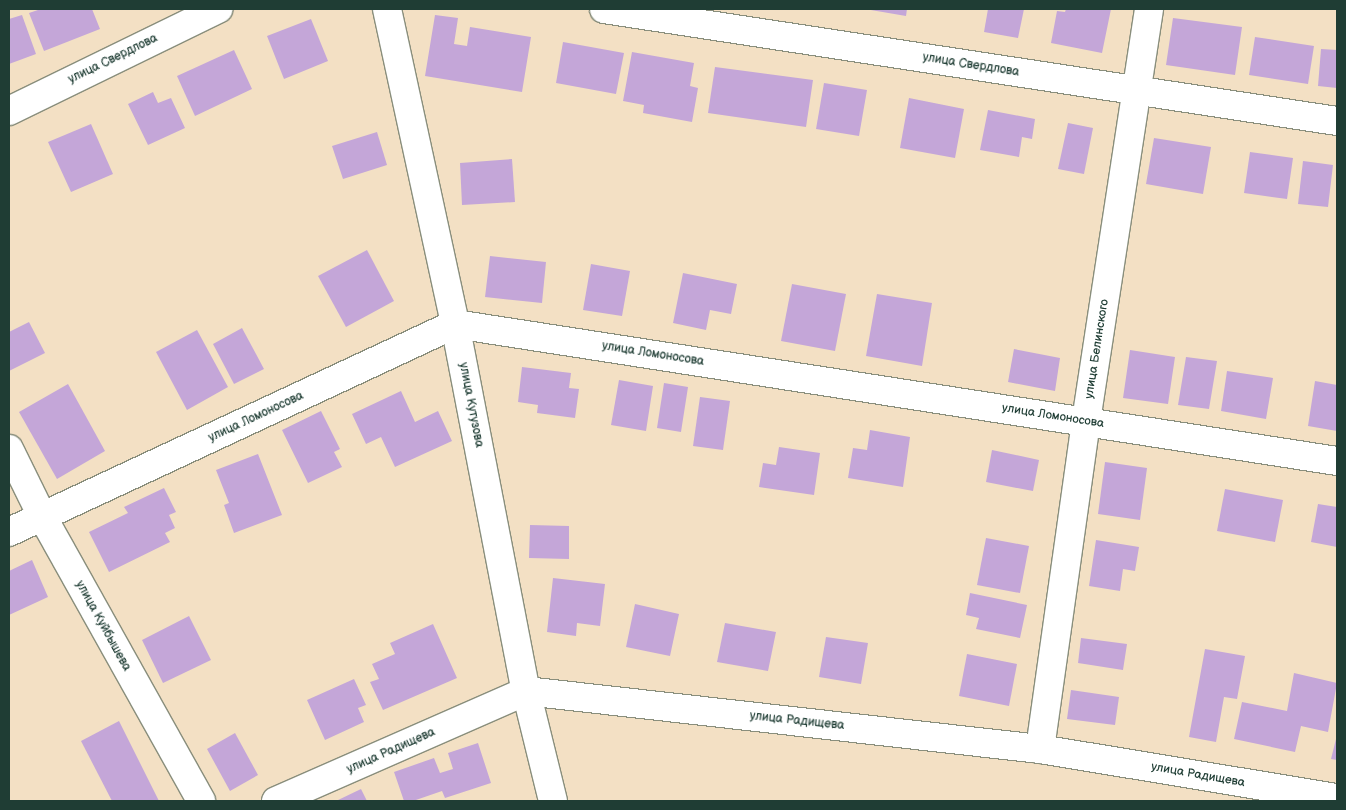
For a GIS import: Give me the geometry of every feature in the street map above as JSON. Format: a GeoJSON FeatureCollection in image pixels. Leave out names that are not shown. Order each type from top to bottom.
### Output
{"type":"FeatureCollection","features":[{"type":"Feature","properties":{"kind":"street","name":"улица Свердлова"},"geometry":{"type":"LineString","coordinates":[[9,111],[218,9]]}},
{"type":"Feature","properties":{"kind":"street","name":"улица Кутузова"},"geometry":{"type":"LineString","coordinates":[[387,9],[456,324],[526,691],[553,801]]}},
{"type":"Feature","properties":{"kind":"street","name":"улица Свердлова"},"geometry":{"type":"LineString","coordinates":[[604,9],[1337,121]]}},
{"type":"Feature","properties":{"kind":"street","name":"улица Белинского"},"geometry":{"type":"LineString","coordinates":[[1040,748],[1086,421],[1149,9]]}},
{"type":"Feature","properties":{"kind":"street","name":"улица Ломоносова"},"geometry":{"type":"LineString","coordinates":[[9,532],[456,324],[1337,461]]}},
{"type":"Feature","properties":{"kind":"street","name":"улица Куйбышева"},"geometry":{"type":"LineString","coordinates":[[9,449],[42,516],[201,801]]}},
{"type":"Feature","properties":{"kind":"street","name":"улица Радищева"},"geometry":{"type":"LineString","coordinates":[[276,801],[526,691],[1040,748],[1337,798]]}},
{"type":"Feature","properties":{"kind":"building"},"geometry":{"type":"Polygon","coordinates":[[[41,9],[92,9],[100,29],[44,51],[29,13],[41,9]]]}},
{"type":"Feature","properties":{"kind":"building"},"geometry":{"type":"Polygon","coordinates":[[[865,9],[907,9],[906,16],[865,9]]]}},
{"type":"Feature","properties":{"kind":"building"},"geometry":{"type":"Polygon","coordinates":[[[988,9],[1024,9],[1018,38],[984,32],[988,9]]]}},
{"type":"Feature","properties":{"kind":"building"},"geometry":{"type":"Polygon","coordinates":[[[1066,9],[1111,9],[1102,53],[1051,43],[1057,11],[1065,12],[1066,9]]]}},
{"type":"Feature","properties":{"kind":"building"},"geometry":{"type":"Polygon","coordinates":[[[22,15],[36,54],[9,64],[9,19],[22,15]]]}},
{"type":"Feature","properties":{"kind":"building"},"geometry":{"type":"Polygon","coordinates":[[[435,15],[458,18],[454,44],[467,46],[470,27],[531,37],[522,92],[425,76],[435,15]]]}},
{"type":"Feature","properties":{"kind":"building"},"geometry":{"type":"Polygon","coordinates":[[[1173,18],[1242,27],[1235,75],[1166,65],[1173,18]]]}},
{"type":"Feature","properties":{"kind":"building"},"geometry":{"type":"Polygon","coordinates":[[[311,19],[328,61],[284,79],[267,36],[311,19]]]}},
{"type":"Feature","properties":{"kind":"building"},"geometry":{"type":"Polygon","coordinates":[[[1255,37],[1314,46],[1308,84],[1249,75],[1255,37]]]}},
{"type":"Feature","properties":{"kind":"building"},"geometry":{"type":"Polygon","coordinates":[[[563,42],[624,53],[616,94],[556,83],[563,42]]]}},
{"type":"Feature","properties":{"kind":"building"},"geometry":{"type":"Polygon","coordinates":[[[1321,49],[1337,50],[1337,88],[1318,86],[1321,49]]]}},
{"type":"Feature","properties":{"kind":"building"},"geometry":{"type":"Polygon","coordinates":[[[234,50],[252,89],[195,116],[177,76],[234,50]]]}},
{"type":"Feature","properties":{"kind":"building"},"geometry":{"type":"Polygon","coordinates":[[[632,52],[694,63],[690,86],[698,88],[692,122],[643,113],[644,105],[623,101],[632,52]]]}},
{"type":"Feature","properties":{"kind":"building"},"geometry":{"type":"Polygon","coordinates":[[[715,67],[813,80],[806,127],[708,113],[715,67]]]}},
{"type":"Feature","properties":{"kind":"building"},"geometry":{"type":"Polygon","coordinates":[[[824,83],[867,90],[859,136],[816,129],[824,83]]]}},
{"type":"Feature","properties":{"kind":"building"},"geometry":{"type":"Polygon","coordinates":[[[153,92],[158,103],[171,98],[185,128],[148,145],[128,104],[153,92]]]}},
{"type":"Feature","properties":{"kind":"building"},"geometry":{"type":"Polygon","coordinates":[[[909,98],[964,109],[955,158],[900,148],[909,98]]]}},
{"type":"Feature","properties":{"kind":"building"},"geometry":{"type":"Polygon","coordinates":[[[988,110],[1035,119],[1032,139],[1022,137],[1019,157],[980,150],[988,110]]]}},
{"type":"Feature","properties":{"kind":"building"},"geometry":{"type":"Polygon","coordinates":[[[1068,123],[1093,128],[1084,174],[1058,169],[1068,123]]]}},
{"type":"Feature","properties":{"kind":"building"},"geometry":{"type":"Polygon","coordinates":[[[91,124],[113,174],[71,192],[48,142],[91,124]]]}},
{"type":"Feature","properties":{"kind":"building"},"geometry":{"type":"Polygon","coordinates":[[[377,132],[387,165],[343,179],[332,146],[377,132]]]}},
{"type":"Feature","properties":{"kind":"building"},"geometry":{"type":"Polygon","coordinates":[[[1154,138],[1211,147],[1203,194],[1146,184],[1154,138]]]}},
{"type":"Feature","properties":{"kind":"building"},"geometry":{"type":"Polygon","coordinates":[[[1250,152],[1293,158],[1287,199],[1244,193],[1250,152]]]}},
{"type":"Feature","properties":{"kind":"building"},"geometry":{"type":"Polygon","coordinates":[[[512,159],[515,202],[462,205],[460,163],[512,159]]]}},
{"type":"Feature","properties":{"kind":"building"},"geometry":{"type":"Polygon","coordinates":[[[1303,161],[1333,165],[1328,207],[1298,204],[1303,161]]]}},
{"type":"Feature","properties":{"kind":"building"},"geometry":{"type":"Polygon","coordinates":[[[367,250],[394,301],[346,327],[318,276],[367,250]]]}},
{"type":"Feature","properties":{"kind":"building"},"geometry":{"type":"Polygon","coordinates":[[[490,256],[546,262],[542,303],[485,297],[490,256]]]}},
{"type":"Feature","properties":{"kind":"building"},"geometry":{"type":"Polygon","coordinates":[[[591,264],[630,271],[622,316],[583,310],[591,264]]]}},
{"type":"Feature","properties":{"kind":"building"},"geometry":{"type":"Polygon","coordinates":[[[683,273],[737,284],[731,314],[710,310],[706,330],[673,323],[683,273]]]}},
{"type":"Feature","properties":{"kind":"building"},"geometry":{"type":"Polygon","coordinates":[[[792,284],[846,294],[835,351],[781,341],[792,284]]]}},
{"type":"Feature","properties":{"kind":"building"},"geometry":{"type":"Polygon","coordinates":[[[877,294],[932,303],[922,366],[866,356],[877,294]]]}},
{"type":"Feature","properties":{"kind":"building"},"geometry":{"type":"Polygon","coordinates":[[[29,322],[45,353],[9,371],[9,332],[29,322]]]}},
{"type":"Feature","properties":{"kind":"building"},"geometry":{"type":"Polygon","coordinates":[[[242,328],[264,369],[234,384],[213,344],[242,328]]]}},
{"type":"Feature","properties":{"kind":"building"},"geometry":{"type":"Polygon","coordinates":[[[197,330],[228,387],[187,410],[156,352],[197,330]]]}},
{"type":"Feature","properties":{"kind":"building"},"geometry":{"type":"Polygon","coordinates":[[[1014,349],[1060,358],[1055,391],[1008,382],[1014,349]]]}},
{"type":"Feature","properties":{"kind":"building"},"geometry":{"type":"Polygon","coordinates":[[[1130,350],[1175,357],[1168,404],[1123,398],[1130,350]]]}},
{"type":"Feature","properties":{"kind":"building"},"geometry":{"type":"Polygon","coordinates":[[[1186,357],[1217,361],[1209,409],[1178,405],[1186,357]]]}},
{"type":"Feature","properties":{"kind":"building"},"geometry":{"type":"Polygon","coordinates":[[[522,367],[571,373],[569,388],[579,389],[575,418],[537,413],[538,405],[518,402],[522,367]]]}},
{"type":"Feature","properties":{"kind":"building"},"geometry":{"type":"Polygon","coordinates":[[[1227,371],[1273,378],[1266,419],[1221,411],[1227,371]]]}},
{"type":"Feature","properties":{"kind":"building"},"geometry":{"type":"Polygon","coordinates":[[[619,380],[653,386],[646,431],[611,425],[619,380]]]}},
{"type":"Feature","properties":{"kind":"building"},"geometry":{"type":"Polygon","coordinates":[[[1315,381],[1337,385],[1337,431],[1308,426],[1315,381]]]}},
{"type":"Feature","properties":{"kind":"building"},"geometry":{"type":"Polygon","coordinates":[[[664,383],[688,387],[681,432],[657,428],[664,383]]]}},
{"type":"Feature","properties":{"kind":"building"},"geometry":{"type":"Polygon","coordinates":[[[68,384],[105,451],[57,479],[19,412],[68,384]]]}},
{"type":"Feature","properties":{"kind":"building"},"geometry":{"type":"Polygon","coordinates":[[[401,391],[415,422],[438,411],[452,441],[395,467],[381,437],[366,444],[352,414],[401,391]]]}},
{"type":"Feature","properties":{"kind":"building"},"geometry":{"type":"Polygon","coordinates":[[[700,397],[730,401],[723,450],[693,446],[700,397]]]}},
{"type":"Feature","properties":{"kind":"building"},"geometry":{"type":"Polygon","coordinates":[[[321,411],[340,449],[334,452],[342,467],[308,483],[282,430],[321,411]]]}},
{"type":"Feature","properties":{"kind":"building"},"geometry":{"type":"Polygon","coordinates":[[[870,430],[910,437],[903,487],[848,478],[853,448],[867,450],[870,430]]]}},
{"type":"Feature","properties":{"kind":"building"},"geometry":{"type":"Polygon","coordinates":[[[779,447],[820,453],[814,495],[759,487],[763,463],[776,465],[779,447]]]}},
{"type":"Feature","properties":{"kind":"building"},"geometry":{"type":"Polygon","coordinates":[[[992,450],[1039,460],[1033,491],[986,482],[992,450]]]}},
{"type":"Feature","properties":{"kind":"building"},"geometry":{"type":"Polygon","coordinates":[[[258,454],[282,515],[234,533],[224,505],[229,503],[216,470],[258,454]]]}},
{"type":"Feature","properties":{"kind":"building"},"geometry":{"type":"Polygon","coordinates":[[[1105,462],[1147,468],[1140,520],[1098,514],[1105,462]]]}},
{"type":"Feature","properties":{"kind":"building"},"geometry":{"type":"Polygon","coordinates":[[[164,488],[176,512],[169,515],[175,528],[165,533],[170,542],[109,572],[89,532],[128,513],[124,507],[164,488]]]}},
{"type":"Feature","properties":{"kind":"building"},"geometry":{"type":"Polygon","coordinates":[[[1225,489],[1283,500],[1275,542],[1217,531],[1225,489]]]}},
{"type":"Feature","properties":{"kind":"building"},"geometry":{"type":"Polygon","coordinates":[[[1318,504],[1337,507],[1337,547],[1311,542],[1318,504]]]}},
{"type":"Feature","properties":{"kind":"building"},"geometry":{"type":"Polygon","coordinates":[[[530,525],[569,526],[569,559],[529,558],[530,525]]]}},
{"type":"Feature","properties":{"kind":"building"},"geometry":{"type":"Polygon","coordinates":[[[986,538],[1029,546],[1020,593],[977,585],[986,538]]]}},
{"type":"Feature","properties":{"kind":"building"},"geometry":{"type":"Polygon","coordinates":[[[1096,540],[1139,547],[1135,571],[1123,569],[1120,591],[1089,586],[1096,540]]]}},
{"type":"Feature","properties":{"kind":"building"},"geometry":{"type":"Polygon","coordinates":[[[32,560],[48,597],[9,615],[9,571],[32,560]]]}},
{"type":"Feature","properties":{"kind":"building"},"geometry":{"type":"Polygon","coordinates":[[[553,578],[605,584],[600,626],[577,623],[576,636],[547,632],[553,578]]]}},
{"type":"Feature","properties":{"kind":"building"},"geometry":{"type":"Polygon","coordinates":[[[970,593],[1027,605],[1020,638],[976,629],[979,618],[966,615],[970,593]]]}},
{"type":"Feature","properties":{"kind":"building"},"geometry":{"type":"Polygon","coordinates":[[[635,604],[679,614],[670,656],[626,647],[635,604]]]}},
{"type":"Feature","properties":{"kind":"building"},"geometry":{"type":"Polygon","coordinates":[[[189,616],[211,660],[163,683],[142,640],[189,616]]]}},
{"type":"Feature","properties":{"kind":"building"},"geometry":{"type":"Polygon","coordinates":[[[725,623],[776,632],[768,671],[717,662],[725,623]]]}},
{"type":"Feature","properties":{"kind":"building"},"geometry":{"type":"Polygon","coordinates":[[[433,624],[457,678],[383,710],[370,682],[379,679],[372,664],[395,654],[390,643],[433,624]]]}},
{"type":"Feature","properties":{"kind":"building"},"geometry":{"type":"Polygon","coordinates":[[[826,637],[868,643],[861,684],[819,677],[826,637]]]}},
{"type":"Feature","properties":{"kind":"building"},"geometry":{"type":"Polygon","coordinates":[[[1081,638],[1127,644],[1123,670],[1078,663],[1081,638]]]}},
{"type":"Feature","properties":{"kind":"building"},"geometry":{"type":"Polygon","coordinates":[[[1205,649],[1245,656],[1237,699],[1224,697],[1216,742],[1189,737],[1205,649]]]}},
{"type":"Feature","properties":{"kind":"building"},"geometry":{"type":"Polygon","coordinates":[[[967,654],[1017,664],[1009,706],[959,696],[967,654]]]}},
{"type":"Feature","properties":{"kind":"building"},"geometry":{"type":"Polygon","coordinates":[[[1294,673],[1337,683],[1328,732],[1301,726],[1295,752],[1234,739],[1242,702],[1287,711],[1294,673]]]}},
{"type":"Feature","properties":{"kind":"building"},"geometry":{"type":"Polygon","coordinates":[[[354,679],[366,705],[358,708],[364,722],[325,740],[307,700],[354,679]]]}},
{"type":"Feature","properties":{"kind":"building"},"geometry":{"type":"Polygon","coordinates":[[[1071,690],[1119,697],[1115,725],[1067,719],[1071,690]]]}},
{"type":"Feature","properties":{"kind":"building"},"geometry":{"type":"Polygon","coordinates":[[[119,721],[159,801],[112,801],[81,741],[119,721]]]}},
{"type":"Feature","properties":{"kind":"building"},"geometry":{"type":"Polygon","coordinates":[[[235,733],[258,775],[230,791],[207,749],[235,733]]]}},
{"type":"Feature","properties":{"kind":"building"},"geometry":{"type":"Polygon","coordinates":[[[1337,735],[1337,760],[1331,759],[1337,735]]]}},
{"type":"Feature","properties":{"kind":"building"},"geometry":{"type":"Polygon","coordinates":[[[478,743],[491,783],[445,798],[442,791],[413,801],[404,801],[394,772],[434,758],[440,773],[453,769],[448,753],[478,743]]]}},
{"type":"Feature","properties":{"kind":"building"},"geometry":{"type":"Polygon","coordinates":[[[361,789],[367,801],[336,801],[361,789]]]}}]}
